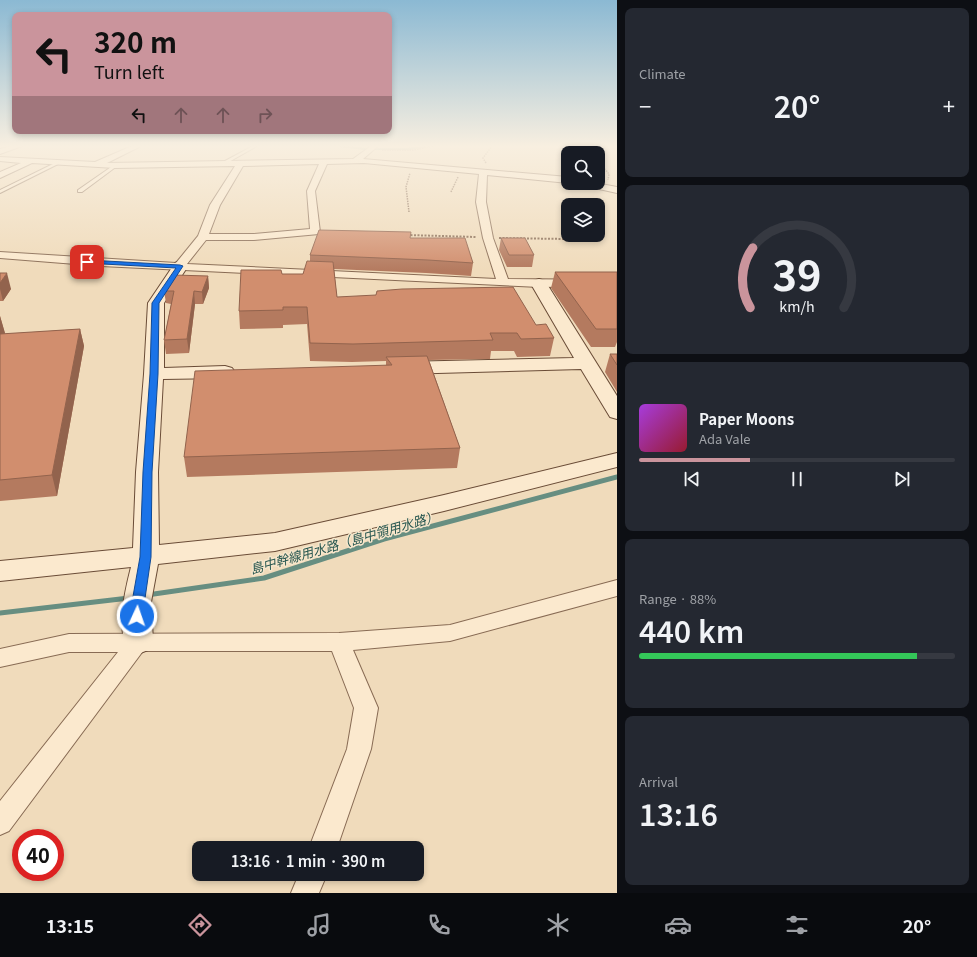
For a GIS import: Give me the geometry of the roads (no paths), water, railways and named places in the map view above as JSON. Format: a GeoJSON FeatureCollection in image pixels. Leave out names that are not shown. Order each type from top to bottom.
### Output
{"type":"FeatureCollection","features":[{"type":"Feature","properties":{"kind":"street"},"geometry":{"type":"LineString","coordinates":[[0,822],[138,642],[137,602],[146,557],[147,472],[154,374],[156,303],[180,266],[203,237],[215,205],[226,188]]}},
{"type":"Feature","properties":{"kind":"street"},"geometry":{"type":"LineString","coordinates":[[203,237],[254,237],[315,232],[312,191],[313,188]]}},
{"type":"Feature","properties":{"kind":"street"},"geometry":{"type":"LineString","coordinates":[[481,188],[480,202],[488,238],[503,282]]}},
{"type":"Feature","properties":{"kind":"street"},"geometry":{"type":"LineString","coordinates":[[605,188],[617,190]]}},
{"type":"Feature","properties":{"kind":"street"},"geometry":{"type":"LineString","coordinates":[[0,255],[180,266],[539,284],[617,283]]}},
{"type":"Feature","properties":{"kind":"street"},"geometry":{"type":"LineString","coordinates":[[539,284],[617,413]]}},
{"type":"Feature","properties":{"kind":"street"},"geometry":{"type":"LineString","coordinates":[[384,368],[588,363]]}},
{"type":"Feature","properties":{"kind":"street"},"geometry":{"type":"LineString","coordinates":[[154,374],[243,372]]}},
{"type":"Feature","properties":{"kind":"street"},"geometry":{"type":"LineString","coordinates":[[0,572],[275,542],[617,460]]}},
{"type":"Feature","properties":{"kind":"street"},"geometry":{"type":"LineString","coordinates":[[0,658],[69,643],[339,642],[450,633],[617,588]]}},
{"type":"Feature","properties":{"kind":"street"},"geometry":{"type":"LineString","coordinates":[[326,841],[359,749],[366,708],[339,642]]}},
{"type":"Feature","properties":{"kind":"street"},"geometry":{"type":"LineString","coordinates":[[305,893],[310,881]]}},
{"type":"Feature","properties":{"kind":"lane"},"geometry":{"type":"LineString","coordinates":[[80,191],[85,188]]}},
{"type":"Feature","properties":{"kind":"waterway","name":"島中幹線用水路（島中領用水路）"},"geometry":{"type":"LineString","coordinates":[[147,595],[264,578],[384,539],[617,477]]}},
{"type":"Feature","properties":{"kind":"waterway","name":"島中幹線用水路（島中領用水路）"},"geometry":{"type":"LineString","coordinates":[[0,613],[129,598]]}}]}
